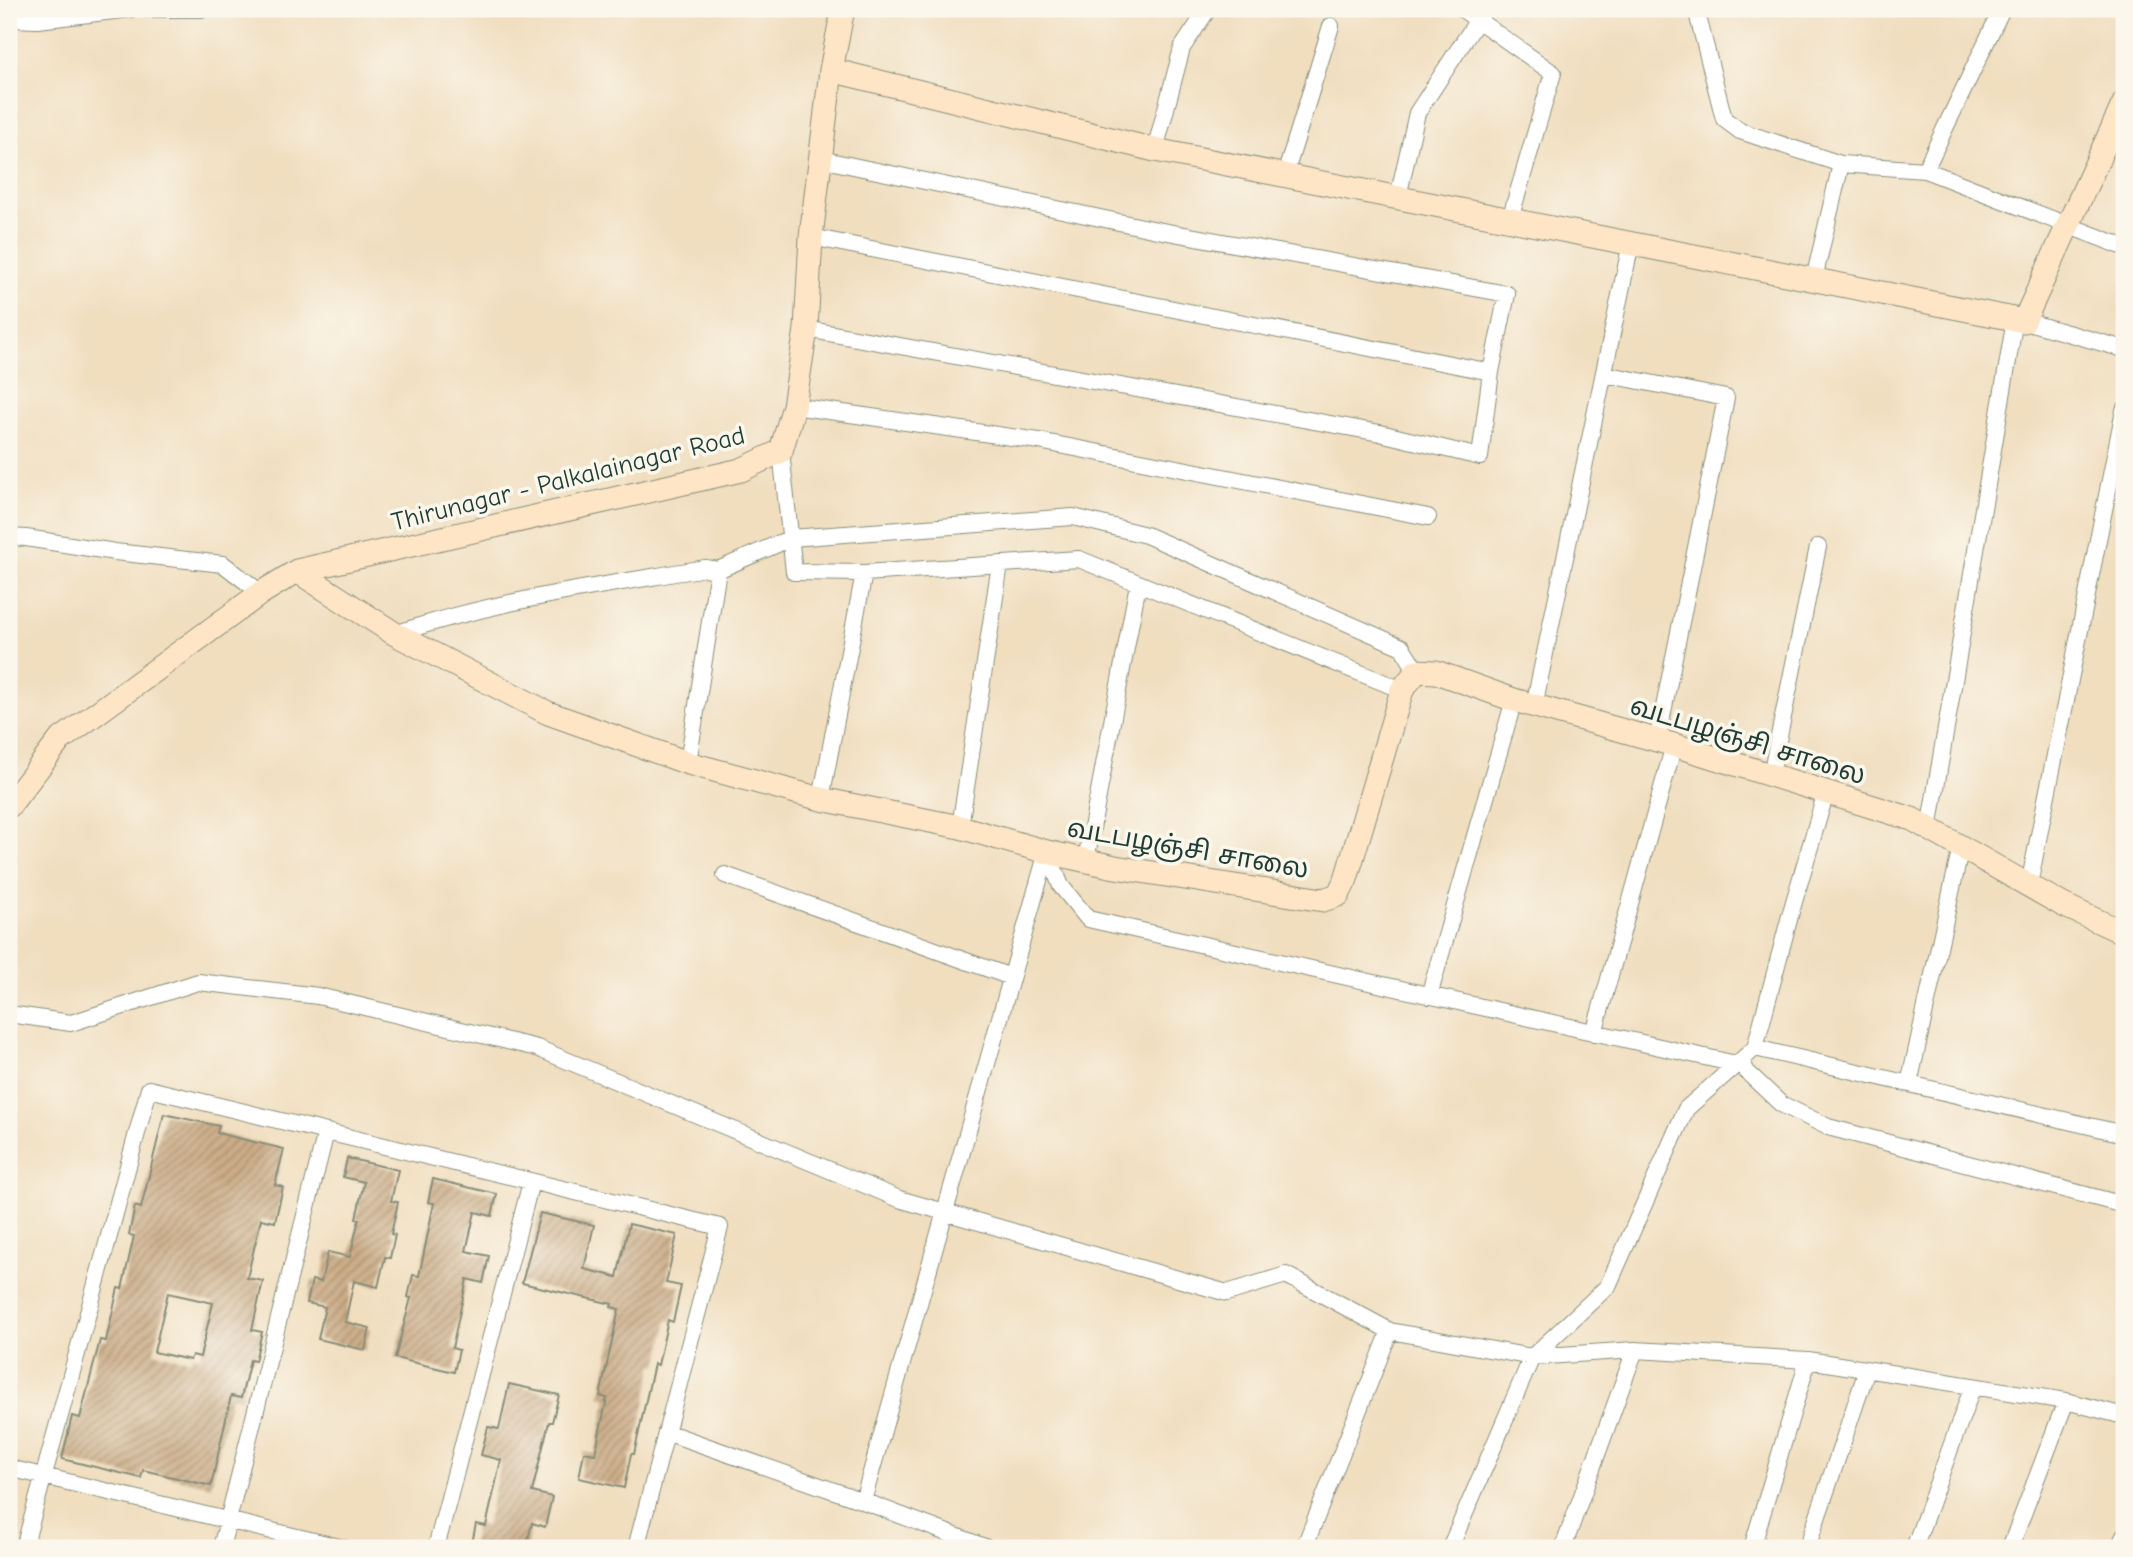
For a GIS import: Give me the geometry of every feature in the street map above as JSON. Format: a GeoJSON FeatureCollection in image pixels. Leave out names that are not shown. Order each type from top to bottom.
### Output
{"type":"FeatureCollection","features":[{"type":"Feature","properties":{"kind":"street"},"geometry":{"type":"LineString","coordinates":[[9,19],[38,20],[131,9]]}},
{"type":"Feature","properties":{"kind":"street"},"geometry":{"type":"LineString","coordinates":[[146,9],[202,9]]}},
{"type":"Feature","properties":{"kind":"street","name":"Thirunagar - Palkalainagar Road"},"geometry":{"type":"LineString","coordinates":[[9,806],[60,740],[261,593],[297,571],[741,470],[780,451],[794,406],[806,329],[811,237],[820,159],[831,70],[843,9]]}},
{"type":"Feature","properties":{"kind":"street"},"geometry":{"type":"LineString","coordinates":[[1155,150],[1182,48],[1208,9]]}},
{"type":"Feature","properties":{"kind":"street"},"geometry":{"type":"LineString","coordinates":[[1462,9],[1482,15],[1553,73],[1510,219]]}},
{"type":"Feature","properties":{"kind":"street"},"geometry":{"type":"LineString","coordinates":[[1696,9],[1724,118],[1740,131],[1841,164],[1925,170],[2124,247]]}},
{"type":"Feature","properties":{"kind":"street"},"geometry":{"type":"LineString","coordinates":[[1925,170],[2002,9]]}},
{"type":"Feature","properties":{"kind":"street"},"geometry":{"type":"LineString","coordinates":[[1398,197],[1418,113],[1482,15]]}},
{"type":"Feature","properties":{"kind":"street"},"geometry":{"type":"LineString","coordinates":[[1285,175],[1331,26]]}},
{"type":"Feature","properties":{"kind":"street"},"geometry":{"type":"LineString","coordinates":[[831,70],[1155,150],[2020,320],[2124,349]]}},
{"type":"Feature","properties":{"kind":"street"},"geometry":{"type":"LineString","coordinates":[[1929,828],[2020,320],[2121,117]]}},
{"type":"Feature","properties":{"kind":"street"},"geometry":{"type":"LineString","coordinates":[[806,329],[1366,431],[1480,457],[1491,372],[1507,294],[1157,230],[820,159]]}},
{"type":"Feature","properties":{"kind":"street"},"geometry":{"type":"LineString","coordinates":[[1814,279],[1841,164]]}},
{"type":"Feature","properties":{"kind":"street"},"geometry":{"type":"LineString","coordinates":[[811,237],[1491,372]]}},
{"type":"Feature","properties":{"kind":"street"},"geometry":{"type":"LineString","coordinates":[[1429,996],[1524,703],[1604,374],[1631,243]]}},
{"type":"Feature","properties":{"kind":"street"},"geometry":{"type":"LineString","coordinates":[[1594,1032],[1666,743],[1726,398],[1604,374]]}},
{"type":"Feature","properties":{"kind":"street"},"geometry":{"type":"LineString","coordinates":[[794,406],[1039,441],[1428,517]]}},
{"type":"Feature","properties":{"kind":"street"},"geometry":{"type":"LineString","coordinates":[[2029,886],[2124,410]]}},
{"type":"Feature","properties":{"kind":"street"},"geometry":{"type":"LineString","coordinates":[[780,451],[794,572],[864,573],[1079,559],[1402,690]]}},
{"type":"Feature","properties":{"kind":"street"},"geometry":{"type":"LineString","coordinates":[[395,634],[441,619],[516,601],[705,568],[718,570],[790,538],[1073,517],[1146,535],[1402,647],[1416,671]]}},
{"type":"Feature","properties":{"kind":"street"},"geometry":{"type":"LineString","coordinates":[[9,537],[223,564],[261,593]]}},
{"type":"Feature","properties":{"kind":"street"},"geometry":{"type":"LineString","coordinates":[[1771,775],[1818,547]]}},
{"type":"Feature","properties":{"kind":"street"},"geometry":{"type":"LineString","coordinates":[[960,827],[1000,564]]}},
{"type":"Feature","properties":{"kind":"street"},"geometry":{"type":"LineString","coordinates":[[688,763],[718,570]]}},
{"type":"Feature","properties":{"kind":"street","name":"வடபழஞ்சி சாலை"},"geometry":{"type":"LineString","coordinates":[[297,571],[395,634],[548,713],[688,763],[821,799],[960,827],[1046,852],[1115,867],[1323,901],[1338,895],[1346,878],[1402,690],[1416,671],[1436,672],[1524,703],[1666,743],[1912,819],[2063,905],[2124,933]]}},
{"type":"Feature","properties":{"kind":"street"},"geometry":{"type":"LineString","coordinates":[[821,799],[864,573]]}},
{"type":"Feature","properties":{"kind":"street"},"geometry":{"type":"LineString","coordinates":[[1086,860],[1138,584]]}},
{"type":"Feature","properties":{"kind":"street"},"geometry":{"type":"LineString","coordinates":[[1450,1548],[1532,1357],[1608,1286],[1686,1109],[1755,1048],[1826,792]]}},
{"type":"Feature","properties":{"kind":"street"},"geometry":{"type":"LineString","coordinates":[[1909,1084],[1961,847]]}},
{"type":"Feature","properties":{"kind":"street"},"geometry":{"type":"LineString","coordinates":[[1046,852],[1061,886],[1088,919],[1739,1062],[1746,1072],[1781,1104],[1828,1127],[2124,1205]]}},
{"type":"Feature","properties":{"kind":"street"},"geometry":{"type":"LineString","coordinates":[[863,1502],[1046,852]]}},
{"type":"Feature","properties":{"kind":"street"},"geometry":{"type":"LineString","coordinates":[[725,875],[1011,978]]}},
{"type":"Feature","properties":{"kind":"street"},"geometry":{"type":"LineString","coordinates":[[9,1014],[71,1023],[198,982],[318,996],[537,1048],[899,1199],[943,1212],[1227,1293],[1286,1275],[1390,1331],[1532,1357],[1635,1350],[1808,1360],[2066,1401],[2124,1416]]}},
{"type":"Feature","properties":{"kind":"street"},"geometry":{"type":"LineString","coordinates":[[1755,1048],[2124,1134]]}},
{"type":"Feature","properties":{"kind":"street"},"geometry":{"type":"LineString","coordinates":[[24,1548],[149,1089],[720,1227],[636,1548]]}},
{"type":"Feature","properties":{"kind":"street"},"geometry":{"type":"LineString","coordinates":[[221,1548],[326,1132]]}},
{"type":"Feature","properties":{"kind":"street"},"geometry":{"type":"LineString","coordinates":[[436,1548],[531,1182]]}},
{"type":"Feature","properties":{"kind":"street"},"geometry":{"type":"LineString","coordinates":[[1304,1548],[1390,1331]]}},
{"type":"Feature","properties":{"kind":"street"},"geometry":{"type":"LineString","coordinates":[[1563,1548],[1635,1350]]}},
{"type":"Feature","properties":{"kind":"street"},"geometry":{"type":"LineString","coordinates":[[1752,1548],[1808,1360]]}},
{"type":"Feature","properties":{"kind":"street"},"geometry":{"type":"LineString","coordinates":[[1807,1548],[1867,1370]]}},
{"type":"Feature","properties":{"kind":"street"},"geometry":{"type":"LineString","coordinates":[[1914,1548],[1973,1386]]}},
{"type":"Feature","properties":{"kind":"street"},"geometry":{"type":"LineString","coordinates":[[2010,1548],[2066,1401]]}},
{"type":"Feature","properties":{"kind":"street"},"geometry":{"type":"LineString","coordinates":[[666,1432],[987,1548]]}},
{"type":"Feature","properties":{"kind":"street"},"geometry":{"type":"LineString","coordinates":[[9,1468],[343,1548]]}},
{"type":"Feature","properties":{"kind":"street"},"geometry":{"type":"LineString","coordinates":[[2119,1548],[2124,1536]]}},
{"type":"Feature","properties":{"kind":"building"},"geometry":{"type":"Polygon","coordinates":[[[164,1114],[219,1126],[217,1133],[284,1149],[275,1185],[283,1187],[275,1222],[261,1219],[247,1278],[263,1281],[252,1330],[262,1332],[255,1361],[250,1360],[241,1398],[231,1396],[211,1486],[143,1470],[141,1478],[62,1459],[72,1416],[80,1418],[100,1340],[106,1341],[134,1236],[129,1235],[135,1206],[141,1208],[164,1114]],[[168,1293],[154,1352],[190,1360],[192,1355],[200,1357],[213,1303],[168,1293]]]}},
{"type":"Feature","properties":{"kind":"building"},"geometry":{"type":"Polygon","coordinates":[[[347,1158],[398,1170],[391,1201],[398,1202],[391,1234],[395,1235],[390,1258],[385,1257],[378,1287],[354,1281],[345,1322],[370,1328],[365,1350],[318,1339],[325,1307],[307,1303],[312,1280],[321,1282],[328,1252],[350,1257],[364,1182],[343,1177],[347,1158]]]}},
{"type":"Feature","properties":{"kind":"building"},"geometry":{"type":"Polygon","coordinates":[[[433,1179],[497,1194],[492,1216],[475,1212],[466,1251],[489,1256],[483,1283],[467,1279],[452,1348],[459,1350],[454,1372],[395,1358],[411,1298],[408,1297],[413,1275],[419,1276],[434,1203],[428,1202],[433,1179]]]}},
{"type":"Feature","properties":{"kind":"building"},"geometry":{"type":"Polygon","coordinates":[[[540,1213],[594,1225],[584,1269],[617,1277],[629,1224],[677,1235],[666,1283],[681,1286],[673,1322],[668,1320],[658,1365],[654,1364],[624,1488],[579,1478],[584,1452],[595,1454],[607,1398],[600,1396],[619,1309],[611,1307],[612,1304],[522,1283],[540,1213]]]}},
{"type":"Feature","properties":{"kind":"building"},"geometry":{"type":"Polygon","coordinates":[[[509,1384],[559,1395],[552,1422],[549,1422],[532,1492],[552,1497],[545,1527],[532,1523],[526,1548],[471,1548],[476,1524],[486,1526],[501,1460],[481,1455],[488,1427],[499,1429],[509,1384]]]}}]}
